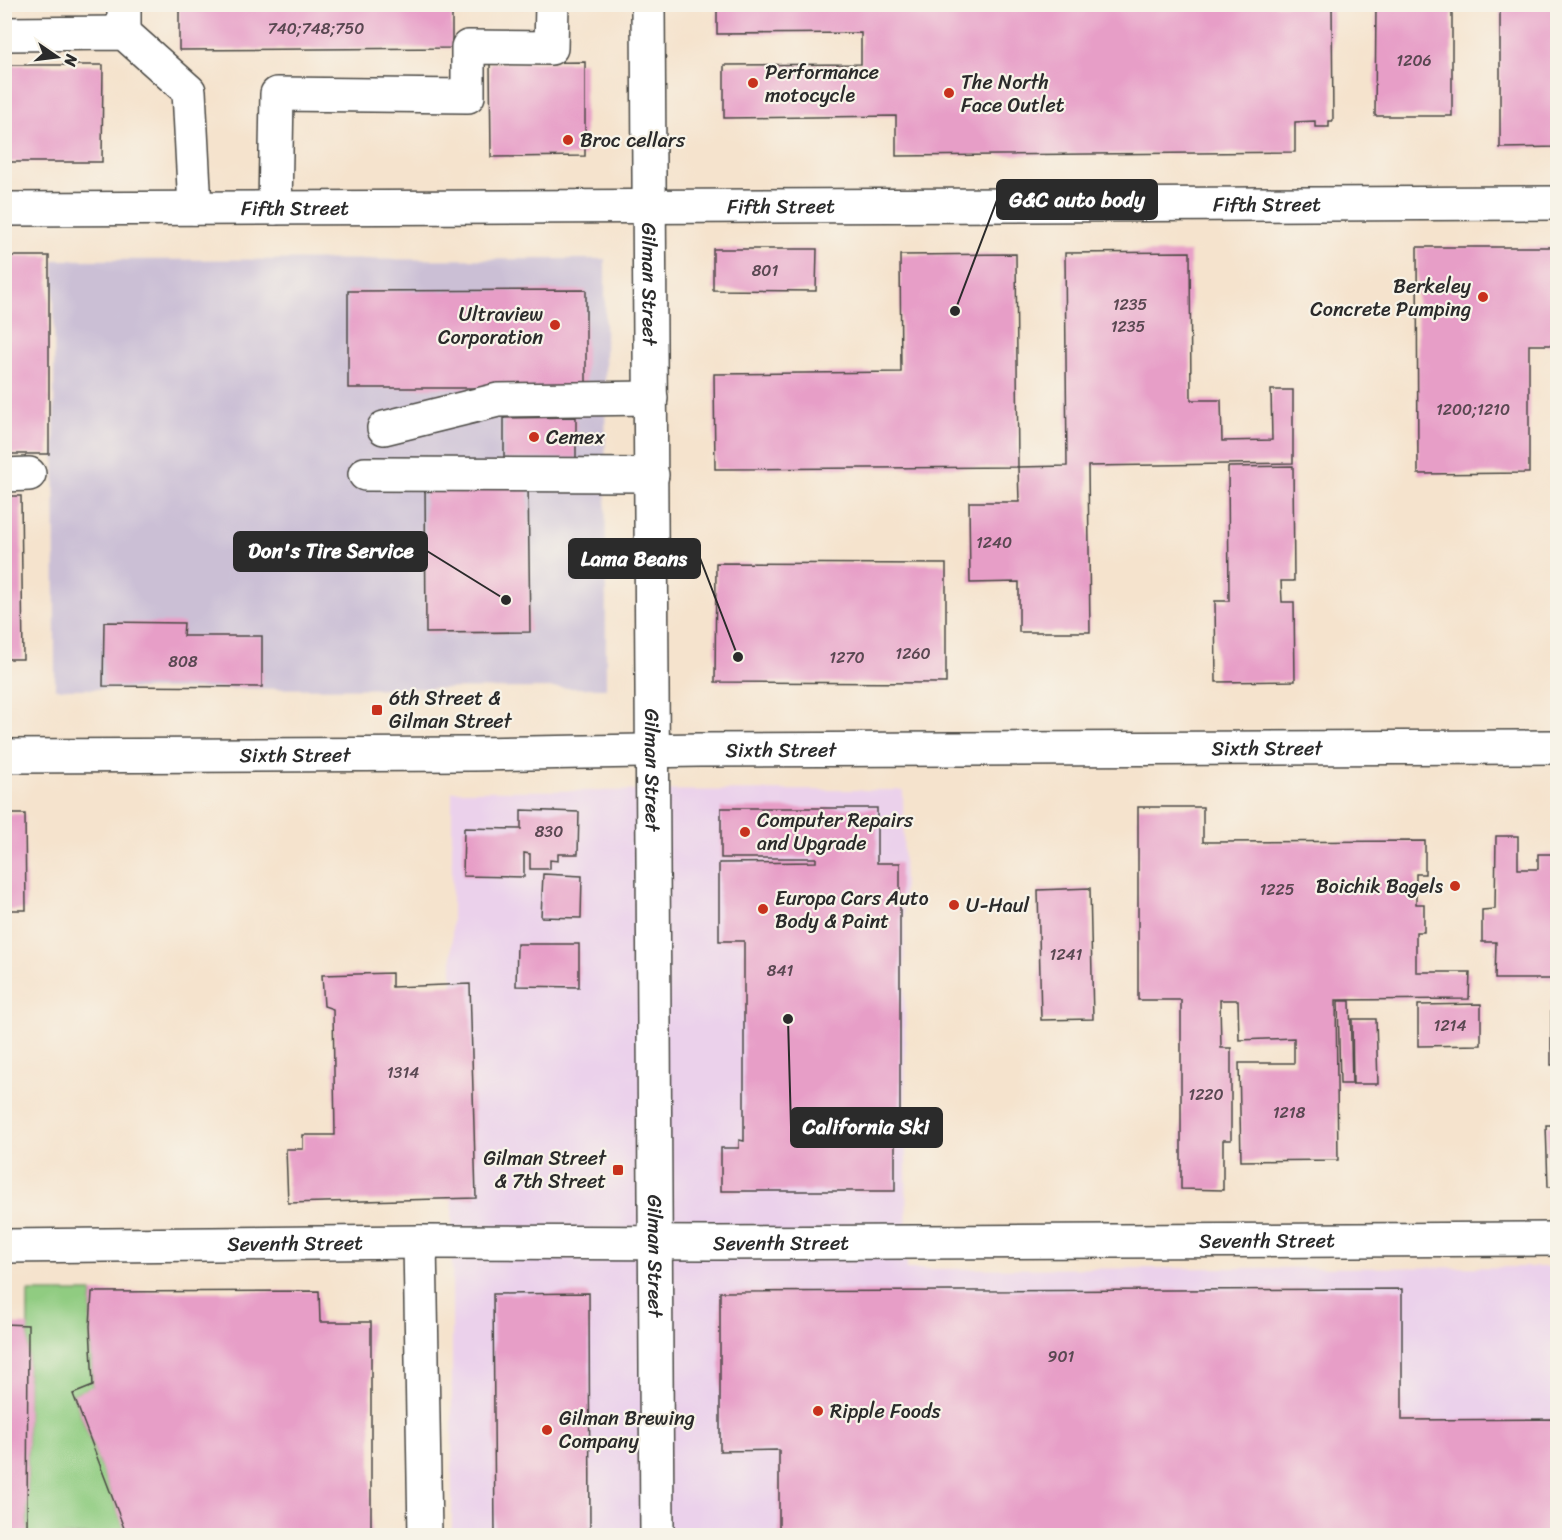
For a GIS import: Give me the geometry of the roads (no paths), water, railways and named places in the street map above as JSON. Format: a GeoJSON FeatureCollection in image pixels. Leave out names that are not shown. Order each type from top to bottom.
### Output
{"type":"FeatureCollection","features":[{"type":"Feature","properties":{"kind":"street"},"geometry":{"type":"LineString","coordinates":[[275,207],[277,94],[468,96],[468,47],[551,48],[552,4]]}},
{"type":"Feature","properties":{"kind":"street","name":"Gilman Street"},"geometry":{"type":"LineString","coordinates":[[648,4],[657,1536]]}},
{"type":"Feature","properties":{"kind":"street"},"geometry":{"type":"LineString","coordinates":[[4,34],[124,19],[189,91],[195,208]]}},
{"type":"Feature","properties":{"kind":"street","name":"Fifth Street"},"geometry":{"type":"LineString","coordinates":[[4,209],[1557,203]]}},
{"type":"Feature","properties":{"kind":"street"},"geometry":{"type":"LineString","coordinates":[[384,428],[498,400],[651,398]]}},
{"type":"Feature","properties":{"kind":"street"},"geometry":{"type":"LineString","coordinates":[[365,474],[652,475]]}},
{"type":"Feature","properties":{"kind":"street","name":"Sixth Street"},"geometry":{"type":"LineString","coordinates":[[4,756],[474,754],[654,750],[1557,747]]}},
{"type":"Feature","properties":{"kind":"street","name":"Seventh Street"},"geometry":{"type":"LineString","coordinates":[[4,1246],[420,1242],[1557,1239]]}},
{"type":"Feature","properties":{"kind":"street"},"geometry":{"type":"LineString","coordinates":[[420,1242],[425,1536]]}},
{"type":"Feature","properties":{"kind":"place","name":"Performance motocycle"},"geometry":{"type":"Point","coordinates":[753,83]}},
{"type":"Feature","properties":{"kind":"place","name":"The North Face Outlet"},"geometry":{"type":"Point","coordinates":[949,93]}},
{"type":"Feature","properties":{"kind":"place","name":"Broc cellars"},"geometry":{"type":"Point","coordinates":[568,140]}},
{"type":"Feature","properties":{"kind":"place","name":"Berkeley Concrete Pumping"},"geometry":{"type":"Point","coordinates":[1483,297]}},
{"type":"Feature","properties":{"kind":"place","name":"G&C auto body"},"geometry":{"type":"Point","coordinates":[955,311]}},
{"type":"Feature","properties":{"kind":"place","name":"Ultraview Corporation"},"geometry":{"type":"Point","coordinates":[555,325]}},
{"type":"Feature","properties":{"kind":"place","name":"Cemex"},"geometry":{"type":"Point","coordinates":[534,437]}},
{"type":"Feature","properties":{"kind":"place","name":"Don's Tire Service"},"geometry":{"type":"Point","coordinates":[506,600]}},
{"type":"Feature","properties":{"kind":"place","name":"Lama Beans"},"geometry":{"type":"Point","coordinates":[738,657]}},
{"type":"Feature","properties":{"kind":"place","name":"6th Street & Gilman Street"},"geometry":{"type":"Point","coordinates":[377,710]}},
{"type":"Feature","properties":{"kind":"place","name":"Computer Repairs and Upgrade"},"geometry":{"type":"Point","coordinates":[745,832]}},
{"type":"Feature","properties":{"kind":"place","name":"Boichik Bagels"},"geometry":{"type":"Point","coordinates":[1455,886]}},
{"type":"Feature","properties":{"kind":"place","name":"U-Haul"},"geometry":{"type":"Point","coordinates":[954,905]}},
{"type":"Feature","properties":{"kind":"place","name":"Europa Cars Auto Body & Paint"},"geometry":{"type":"Point","coordinates":[763,909]}},
{"type":"Feature","properties":{"kind":"place","name":"California Ski"},"geometry":{"type":"Point","coordinates":[788,1019]}},
{"type":"Feature","properties":{"kind":"place","name":"Gilman Street & 7th Street"},"geometry":{"type":"Point","coordinates":[618,1170]}},
{"type":"Feature","properties":{"kind":"place","name":"Ripple Foods"},"geometry":{"type":"Point","coordinates":[818,1411]}},
{"type":"Feature","properties":{"kind":"place","name":"Gilman Brewing Company"},"geometry":{"type":"Point","coordinates":[547,1430]}}]}
